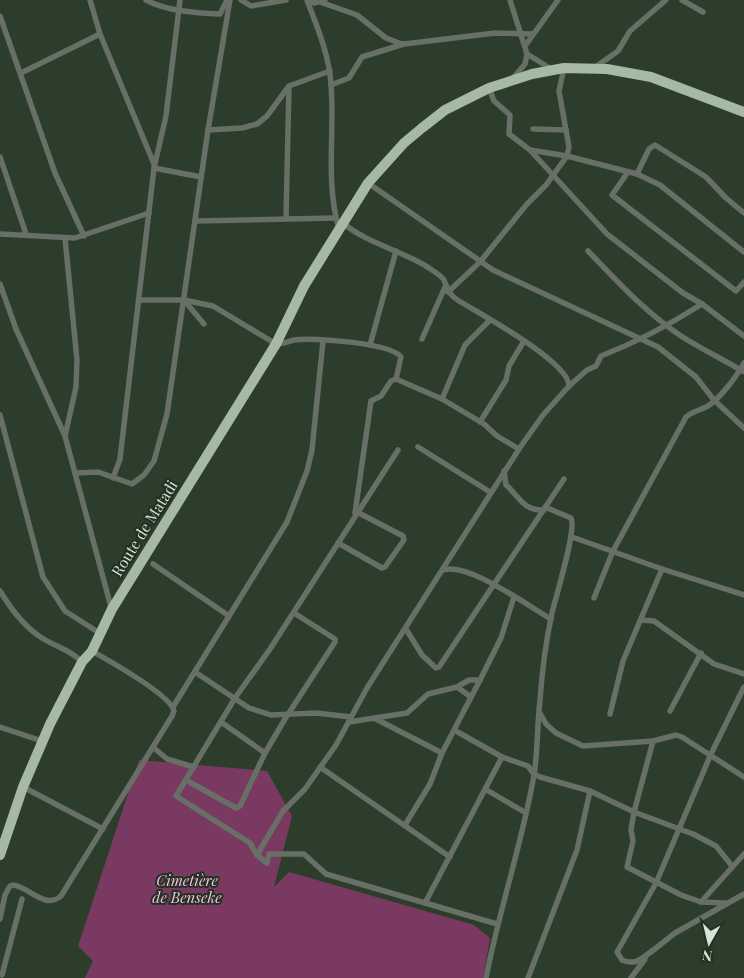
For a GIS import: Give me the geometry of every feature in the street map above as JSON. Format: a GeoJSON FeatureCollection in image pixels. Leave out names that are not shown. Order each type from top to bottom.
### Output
{"type":"FeatureCollection","features":[{"type":"Feature","properties":{"kind":"highway","name":"Route de Matadi"},"geometry":{"type":"LineString","coordinates":[[0,855],[23,787],[42,741],[82,662],[92,651],[112,610],[276,344],[304,286],[340,224],[368,182],[404,143],[457,103],[489,88],[510,80],[564,68],[594,68],[651,78],[744,112]]}},
{"type":"Feature","properties":{"kind":"street"},"geometry":{"type":"LineString","coordinates":[[90,0],[100,34],[154,166]]}},
{"type":"Feature","properties":{"kind":"street"},"geometry":{"type":"LineString","coordinates":[[146,0],[157,6],[190,12],[220,14],[229,0]]}},
{"type":"Feature","properties":{"kind":"street"},"geometry":{"type":"LineString","coordinates":[[113,478],[120,459],[154,166],[166,116],[180,0]]}},
{"type":"Feature","properties":{"kind":"street"},"geometry":{"type":"LineString","coordinates":[[75,473],[98,472],[125,483],[135,483],[144,475],[154,461],[167,414],[201,176],[229,0]]}},
{"type":"Feature","properties":{"kind":"street"},"geometry":{"type":"LineString","coordinates":[[241,0],[251,6],[286,0]]}},
{"type":"Feature","properties":{"kind":"street"},"geometry":{"type":"LineString","coordinates":[[308,0],[314,3],[322,1],[358,15],[386,38],[404,44]]}},
{"type":"Feature","properties":{"kind":"street"},"geometry":{"type":"LineString","coordinates":[[308,0],[320,32],[330,71],[331,173],[340,224]]}},
{"type":"Feature","properties":{"kind":"street"},"geometry":{"type":"LineString","coordinates":[[510,0],[527,54],[524,64],[510,80]]}},
{"type":"Feature","properties":{"kind":"street"},"geometry":{"type":"LineString","coordinates":[[524,46],[558,0]]}},
{"type":"Feature","properties":{"kind":"street"},"geometry":{"type":"LineString","coordinates":[[594,68],[618,51],[630,31],[666,0]]}},
{"type":"Feature","properties":{"kind":"street"},"geometry":{"type":"LineString","coordinates":[[682,0],[703,12]]}},
{"type":"Feature","properties":{"kind":"street"},"geometry":{"type":"LineString","coordinates":[[0,16],[55,173],[84,236]]}},
{"type":"Feature","properties":{"kind":"street"},"geometry":{"type":"LineString","coordinates":[[331,85],[349,78],[362,57],[404,44],[494,33],[532,34]]}},
{"type":"Feature","properties":{"kind":"street"},"geometry":{"type":"LineString","coordinates":[[21,73],[100,34]]}},
{"type":"Feature","properties":{"kind":"street"},"geometry":{"type":"LineString","coordinates":[[527,54],[553,70]]}},
{"type":"Feature","properties":{"kind":"street"},"geometry":{"type":"LineString","coordinates":[[422,339],[446,290],[480,262],[505,228],[553,176],[567,156],[566,130],[559,92],[564,68]]}},
{"type":"Feature","properties":{"kind":"street"},"geometry":{"type":"LineString","coordinates":[[208,130],[242,128],[257,124],[267,116],[289,86],[330,71]]}},
{"type":"Feature","properties":{"kind":"street"},"geometry":{"type":"LineString","coordinates":[[286,218],[289,86]]}},
{"type":"Feature","properties":{"kind":"street"},"geometry":{"type":"LineString","coordinates":[[489,88],[494,101],[510,115],[508,132],[530,150],[608,234],[683,293],[702,304],[744,336]]}},
{"type":"Feature","properties":{"kind":"street"},"geometry":{"type":"LineString","coordinates":[[533,128],[566,130]]}},
{"type":"Feature","properties":{"kind":"street"},"geometry":{"type":"LineString","coordinates":[[637,174],[649,149],[655,144],[706,177],[744,213]]}},
{"type":"Feature","properties":{"kind":"street"},"geometry":{"type":"LineString","coordinates":[[530,150],[567,156],[637,174],[660,185],[744,252]]}},
{"type":"Feature","properties":{"kind":"street"},"geometry":{"type":"LineString","coordinates":[[0,158],[26,234]]}},
{"type":"Feature","properties":{"kind":"street"},"geometry":{"type":"LineString","coordinates":[[154,166],[201,176]]}},
{"type":"Feature","properties":{"kind":"street"},"geometry":{"type":"LineString","coordinates":[[628,172],[612,195],[736,291],[744,282]]}},
{"type":"Feature","properties":{"kind":"street"},"geometry":{"type":"LineString","coordinates":[[368,182],[493,270],[658,347],[696,377],[714,400],[744,428]]}},
{"type":"Feature","properties":{"kind":"street"},"geometry":{"type":"LineString","coordinates":[[0,234],[26,234],[65,238],[84,236],[149,213]]}},
{"type":"Feature","properties":{"kind":"street"},"geometry":{"type":"LineString","coordinates":[[196,221],[286,218],[340,224],[434,271],[443,279],[446,290],[524,341],[563,370],[568,379],[569,386]]}},
{"type":"Feature","properties":{"kind":"street"},"geometry":{"type":"LineString","coordinates":[[65,238],[77,360],[76,386],[65,436]]}},
{"type":"Feature","properties":{"kind":"street"},"geometry":{"type":"LineString","coordinates":[[370,345],[396,251]]}},
{"type":"Feature","properties":{"kind":"street"},"geometry":{"type":"LineString","coordinates":[[588,251],[629,295],[667,326],[682,337],[742,371]]}},
{"type":"Feature","properties":{"kind":"street"},"geometry":{"type":"LineString","coordinates":[[0,284],[16,329],[65,436],[112,610]]}},
{"type":"Feature","properties":{"kind":"street"},"geometry":{"type":"LineString","coordinates":[[139,300],[184,300],[219,309],[276,344],[297,340],[370,345],[395,351],[401,359],[396,379]]}},
{"type":"Feature","properties":{"kind":"street"},"geometry":{"type":"LineString","coordinates":[[184,300],[204,324]]}},
{"type":"Feature","properties":{"kind":"street"},"geometry":{"type":"LineString","coordinates":[[257,855],[282,811],[301,794],[320,767],[350,720],[367,688],[444,570],[490,492],[543,415],[569,386],[588,370],[596,366],[601,356],[643,339],[702,304]]}},
{"type":"Feature","properties":{"kind":"street"},"geometry":{"type":"LineString","coordinates":[[442,399],[465,346],[490,320]]}},
{"type":"Feature","properties":{"kind":"street"},"geometry":{"type":"LineString","coordinates":[[480,422],[506,380],[509,366],[524,341]]}},
{"type":"Feature","properties":{"kind":"street"},"geometry":{"type":"LineString","coordinates":[[0,919],[7,889],[13,885],[46,900],[53,901],[61,896],[154,748],[172,716],[173,707],[288,522],[307,471],[312,450],[323,342]]}},
{"type":"Feature","properties":{"kind":"street"},"geometry":{"type":"LineString","coordinates":[[594,598],[613,551],[686,417],[695,410],[705,408],[714,400],[742,371],[744,363]]}},
{"type":"Feature","properties":{"kind":"street"},"geometry":{"type":"LineString","coordinates":[[356,514],[371,401],[381,396],[391,381],[396,379],[442,399],[519,449]]}},
{"type":"Feature","properties":{"kind":"street"},"geometry":{"type":"LineString","coordinates":[[0,415],[43,577],[65,611],[101,634]]}},
{"type":"Feature","properties":{"kind":"street"},"geometry":{"type":"LineString","coordinates":[[418,448],[490,492]]}},
{"type":"Feature","properties":{"kind":"street"},"geometry":{"type":"LineString","coordinates":[[398,450],[294,613],[235,698],[176,796],[250,843],[257,855],[267,863],[269,854],[304,854],[326,874],[497,924]]}},
{"type":"Feature","properties":{"kind":"street"},"geometry":{"type":"LineString","coordinates":[[486,978],[497,924],[526,813],[534,774],[539,711],[551,619],[560,577],[572,537],[571,518],[544,509],[530,508],[518,501],[514,492],[506,485],[504,471]]}},
{"type":"Feature","properties":{"kind":"street"},"geometry":{"type":"LineString","coordinates":[[406,629],[422,655],[437,668],[444,657],[449,655],[467,622],[471,620],[492,585],[564,479]]}},
{"type":"Feature","properties":{"kind":"street"},"geometry":{"type":"LineString","coordinates":[[338,543],[382,568],[385,567],[404,540],[403,536],[356,514]]}},
{"type":"Feature","properties":{"kind":"street"},"geometry":{"type":"LineString","coordinates":[[572,537],[662,570],[744,595]]}},
{"type":"Feature","properties":{"kind":"street"},"geometry":{"type":"LineString","coordinates":[[153,564],[229,616]]}},
{"type":"Feature","properties":{"kind":"street"},"geometry":{"type":"LineString","coordinates":[[444,570],[458,568],[492,585],[505,589],[514,597],[551,619]]}},
{"type":"Feature","properties":{"kind":"street"},"geometry":{"type":"LineString","coordinates":[[610,714],[623,661],[662,570]]}},
{"type":"Feature","properties":{"kind":"street"},"geometry":{"type":"LineString","coordinates":[[0,591],[12,610],[31,631],[56,646],[73,652],[82,662]]}},
{"type":"Feature","properties":{"kind":"street"},"geometry":{"type":"LineString","coordinates":[[405,825],[430,784],[442,753],[456,731],[501,638],[514,597]]}},
{"type":"Feature","properties":{"kind":"street"},"geometry":{"type":"LineString","coordinates":[[186,780],[236,808],[240,806],[265,753],[336,640],[294,613]]}},
{"type":"Feature","properties":{"kind":"street"},"geometry":{"type":"LineString","coordinates":[[640,620],[654,621],[714,664],[744,674]]}},
{"type":"Feature","properties":{"kind":"street"},"geometry":{"type":"LineString","coordinates":[[92,651],[134,675],[173,707]]}},
{"type":"Feature","properties":{"kind":"street"},"geometry":{"type":"LineString","coordinates":[[670,711],[701,653]]}},
{"type":"Feature","properties":{"kind":"street"},"geometry":{"type":"LineString","coordinates":[[195,672],[249,708],[264,713],[287,716],[316,713],[350,720],[407,713],[423,696],[457,687],[470,680],[480,680]]}},
{"type":"Feature","properties":{"kind":"street"},"geometry":{"type":"LineString","coordinates":[[457,687],[472,697]]}},
{"type":"Feature","properties":{"kind":"street"},"geometry":{"type":"LineString","coordinates":[[744,687],[711,754],[656,883],[617,952],[622,960],[633,962],[641,960],[676,933],[744,894]]}},
{"type":"Feature","properties":{"kind":"street"},"geometry":{"type":"LineString","coordinates":[[539,711],[546,724],[556,733],[583,746],[653,741],[676,735],[711,754],[744,777]]}},
{"type":"Feature","properties":{"kind":"street"},"geometry":{"type":"LineString","coordinates":[[374,718],[442,753]]}},
{"type":"Feature","properties":{"kind":"street"},"geometry":{"type":"LineString","coordinates":[[221,722],[265,753]]}},
{"type":"Feature","properties":{"kind":"street"},"geometry":{"type":"LineString","coordinates":[[0,727],[42,741]]}},
{"type":"Feature","properties":{"kind":"street"},"geometry":{"type":"LineString","coordinates":[[456,731],[502,756],[528,766],[534,774],[590,790],[634,812],[680,828],[716,846],[732,866]]}},
{"type":"Feature","properties":{"kind":"street"},"geometry":{"type":"LineString","coordinates":[[653,741],[634,812],[631,830],[633,841],[627,867],[681,895],[701,902],[725,904]]}},
{"type":"Feature","properties":{"kind":"street"},"geometry":{"type":"LineString","coordinates":[[154,748],[167,759],[194,767]]}},
{"type":"Feature","properties":{"kind":"street"},"geometry":{"type":"LineString","coordinates":[[425,903],[502,756]]}},
{"type":"Feature","properties":{"kind":"street"},"geometry":{"type":"LineString","coordinates":[[320,767],[450,857]]}},
{"type":"Feature","properties":{"kind":"street"},"geometry":{"type":"LineString","coordinates":[[23,787],[104,830]]}},
{"type":"Feature","properties":{"kind":"street"},"geometry":{"type":"LineString","coordinates":[[485,789],[526,813]]}},
{"type":"Feature","properties":{"kind":"street"},"geometry":{"type":"LineString","coordinates":[[528,978],[577,850],[590,790]]}},
{"type":"Feature","properties":{"kind":"street"},"geometry":{"type":"LineString","coordinates":[[701,902],[744,854]]}},
{"type":"Feature","properties":{"kind":"street"},"geometry":{"type":"LineString","coordinates":[[2,975],[22,899]]}},
{"type":"Feature","properties":{"kind":"street"},"geometry":{"type":"LineString","coordinates":[[631,978],[652,951]]}},
{"type":"Feature","properties":{"kind":"green space","name":"Cimetière de Benseke"},"geometry":{"type":"Polygon","coordinates":[[[139,760],[267,771],[292,816],[274,887],[289,872],[474,925],[490,938],[483,978],[85,978],[93,961],[78,946],[139,760]]]}}]}
